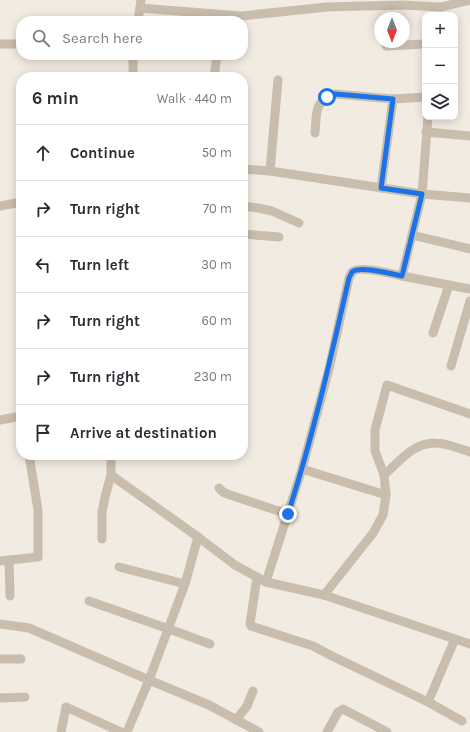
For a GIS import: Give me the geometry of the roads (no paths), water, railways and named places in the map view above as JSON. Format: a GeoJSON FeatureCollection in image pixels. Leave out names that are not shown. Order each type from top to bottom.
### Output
{"type":"FeatureCollection","features":[{"type":"Feature","properties":{"kind":"street"},"geometry":{"type":"LineString","coordinates":[[241,16],[327,7],[402,3],[440,11],[456,2],[470,0]]}},
{"type":"Feature","properties":{"kind":"street"},"geometry":{"type":"LineString","coordinates":[[139,16],[141,4],[209,16]]}},
{"type":"Feature","properties":{"kind":"street"},"geometry":{"type":"LineString","coordinates":[[0,44],[16,44]]}},
{"type":"Feature","properties":{"kind":"street"},"geometry":{"type":"LineString","coordinates":[[410,45],[422,44]]}},
{"type":"Feature","properties":{"kind":"street"},"geometry":{"type":"LineString","coordinates":[[133,60],[133,72]]}},
{"type":"Feature","properties":{"kind":"street"},"geometry":{"type":"LineString","coordinates":[[215,72],[216,60]]}},
{"type":"Feature","properties":{"kind":"street"},"geometry":{"type":"LineString","coordinates":[[270,171],[278,80]]}},
{"type":"Feature","properties":{"kind":"street"},"geometry":{"type":"LineString","coordinates":[[315,133],[318,108],[321,102],[327,97],[335,94],[393,99],[422,97]]}},
{"type":"Feature","properties":{"kind":"street"},"geometry":{"type":"LineString","coordinates":[[381,188],[393,99]]}},
{"type":"Feature","properties":{"kind":"street"},"geometry":{"type":"LineString","coordinates":[[402,276],[422,194],[428,120]]}},
{"type":"Feature","properties":{"kind":"street"},"geometry":{"type":"LineString","coordinates":[[426,132],[470,136]]}},
{"type":"Feature","properties":{"kind":"street"},"geometry":{"type":"LineString","coordinates":[[248,169],[270,171],[422,194],[470,198]]}},
{"type":"Feature","properties":{"kind":"street"},"geometry":{"type":"LineString","coordinates":[[0,206],[16,203]]}},
{"type":"Feature","properties":{"kind":"street"},"geometry":{"type":"LineString","coordinates":[[248,207],[272,211],[299,224]]}},
{"type":"Feature","properties":{"kind":"street"},"geometry":{"type":"LineString","coordinates":[[248,235],[279,238]]}},
{"type":"Feature","properties":{"kind":"street"},"geometry":{"type":"LineString","coordinates":[[412,235],[470,248]]}},
{"type":"Feature","properties":{"kind":"street"},"geometry":{"type":"LineString","coordinates":[[266,582],[302,469],[329,369],[349,278],[352,272],[363,269],[470,290]]}},
{"type":"Feature","properties":{"kind":"street"},"geometry":{"type":"LineString","coordinates":[[433,333],[449,285]]}},
{"type":"Feature","properties":{"kind":"street"},"geometry":{"type":"LineString","coordinates":[[451,366],[470,301]]}},
{"type":"Feature","properties":{"kind":"street"},"geometry":{"type":"LineString","coordinates":[[324,594],[373,533],[383,515],[386,495],[384,475],[375,451],[375,430],[387,385],[470,414]]}},
{"type":"Feature","properties":{"kind":"street"},"geometry":{"type":"LineString","coordinates":[[0,420],[16,417]]}},
{"type":"Feature","properties":{"kind":"street"},"geometry":{"type":"LineString","coordinates":[[384,475],[411,450],[421,445],[437,443],[470,452]]}},
{"type":"Feature","properties":{"kind":"street"},"geometry":{"type":"LineString","coordinates":[[10,596],[5,561],[38,557],[38,510],[30,460]]}},
{"type":"Feature","properties":{"kind":"street"},"geometry":{"type":"LineString","coordinates":[[102,539],[102,512],[104,497],[111,475],[111,460]]}},
{"type":"Feature","properties":{"kind":"street"},"geometry":{"type":"LineString","coordinates":[[302,469],[386,495]]}},
{"type":"Feature","properties":{"kind":"street"},"geometry":{"type":"LineString","coordinates":[[111,475],[235,565],[266,582],[324,594],[470,644]]}},
{"type":"Feature","properties":{"kind":"street"},"geometry":{"type":"LineString","coordinates":[[219,488],[223,492],[230,495],[288,514]]}},
{"type":"Feature","properties":{"kind":"street"},"geometry":{"type":"LineString","coordinates":[[127,732],[186,584],[198,537]]}},
{"type":"Feature","properties":{"kind":"street"},"geometry":{"type":"LineString","coordinates":[[119,567],[186,584]]}},
{"type":"Feature","properties":{"kind":"street"},"geometry":{"type":"LineString","coordinates":[[257,577],[250,624],[251,626],[313,646],[428,702],[462,721]]}},
{"type":"Feature","properties":{"kind":"street"},"geometry":{"type":"LineString","coordinates":[[89,601],[210,644]]}},
{"type":"Feature","properties":{"kind":"street"},"geometry":{"type":"LineString","coordinates":[[0,624],[29,628],[209,705],[259,732]]}},
{"type":"Feature","properties":{"kind":"street"},"geometry":{"type":"LineString","coordinates":[[428,702],[455,639]]}},
{"type":"Feature","properties":{"kind":"street"},"geometry":{"type":"LineString","coordinates":[[0,659],[21,659]]}},
{"type":"Feature","properties":{"kind":"street"},"geometry":{"type":"LineString","coordinates":[[236,720],[248,706],[253,691]]}},
{"type":"Feature","properties":{"kind":"street"},"geometry":{"type":"LineString","coordinates":[[0,698],[25,697]]}},
{"type":"Feature","properties":{"kind":"street"},"geometry":{"type":"LineString","coordinates":[[61,732],[66,707],[121,732]]}},
{"type":"Feature","properties":{"kind":"street"},"geometry":{"type":"LineString","coordinates":[[327,732],[338,712],[343,709],[387,732]]}}]}
